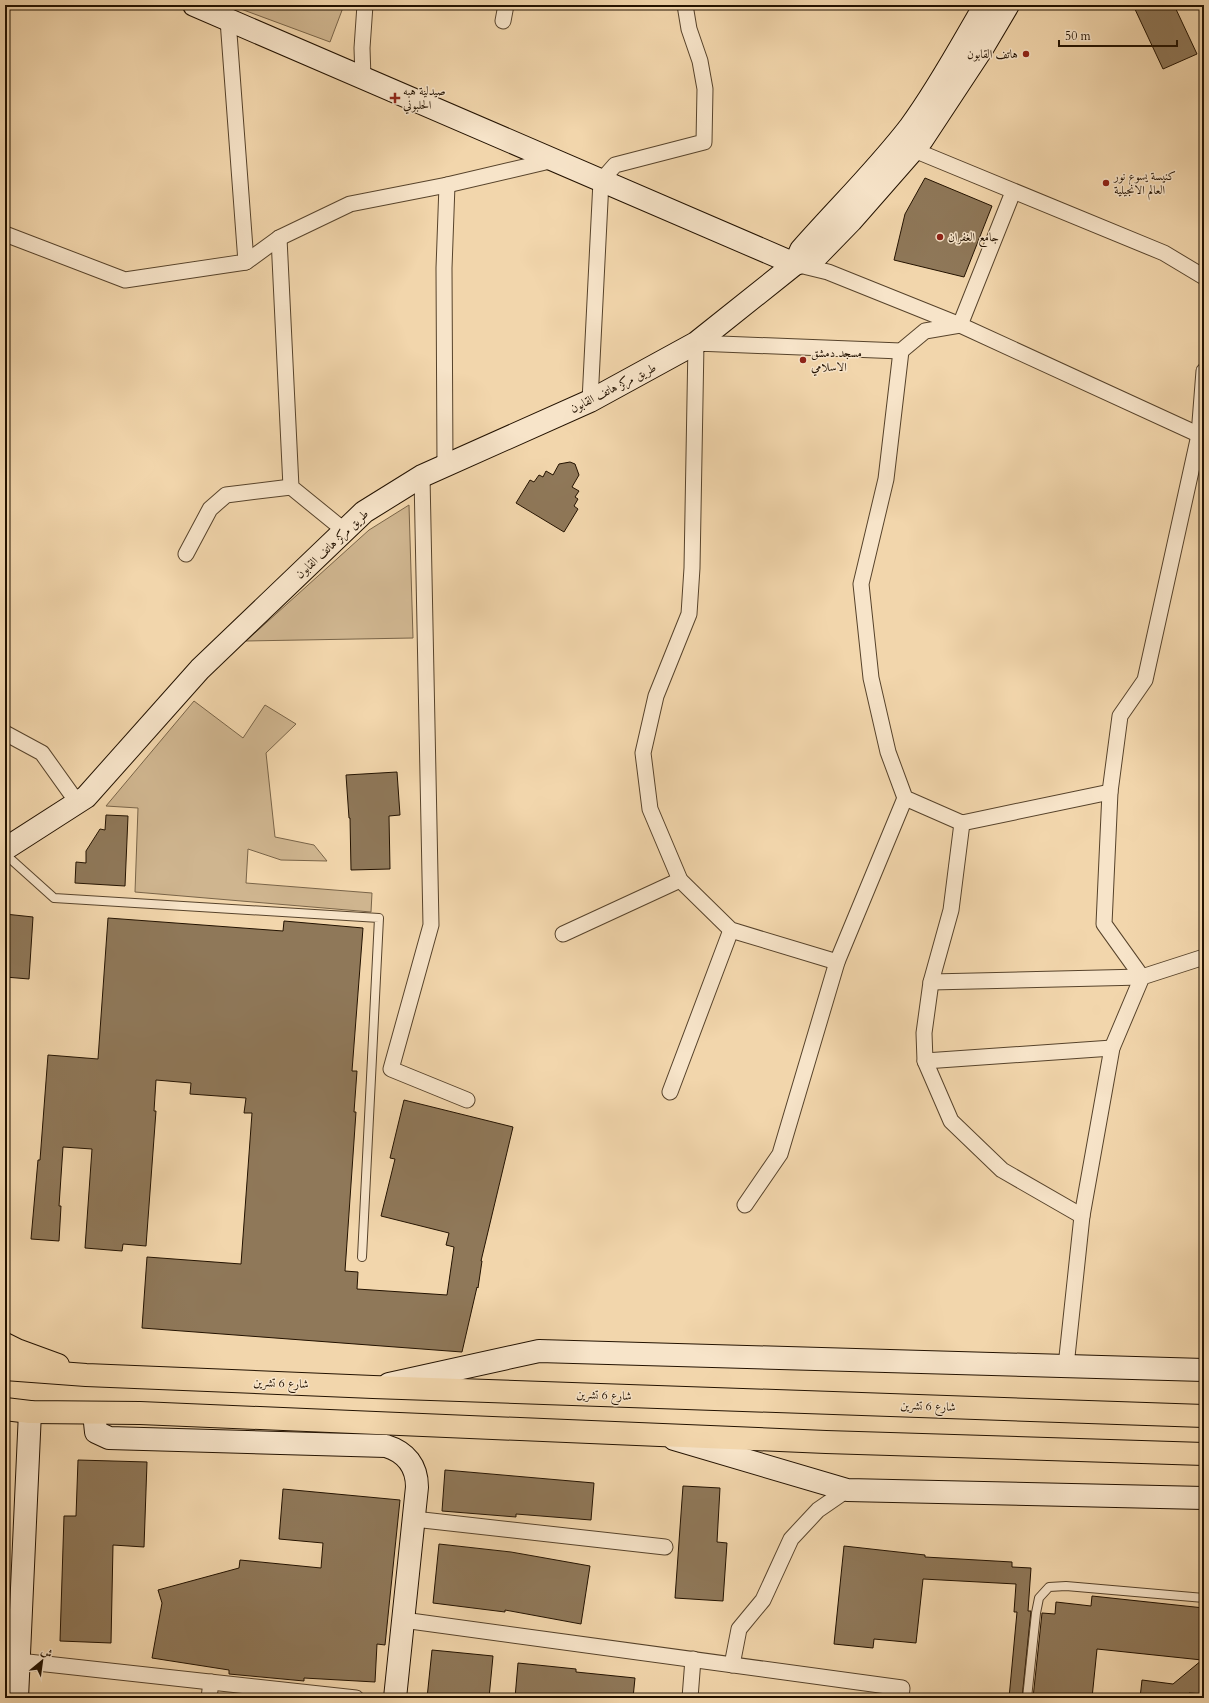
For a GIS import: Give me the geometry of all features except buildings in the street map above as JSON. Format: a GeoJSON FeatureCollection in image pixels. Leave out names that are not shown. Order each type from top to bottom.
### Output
{"type":"FeatureCollection","features":[{"type":"Feature","properties":{"kind":"highway"},"geometry":{"type":"LineString","coordinates":[[5,1344],[17,1350],[86,1375]]}},
{"type":"Feature","properties":{"kind":"highway","name":"شارع 6 تشرين"},"geometry":{"type":"LineString","coordinates":[[5,1369],[86,1375],[373,1387],[1204,1416]]}},
{"type":"Feature","properties":{"kind":"highway"},"geometry":{"type":"LineString","coordinates":[[5,1409],[30,1412],[140,1413],[424,1426],[654,1433],[834,1442],[1204,1454]]}},
{"type":"Feature","properties":{"kind":"main road"},"geometry":{"type":"LineString","coordinates":[[194,5],[795,264],[816,257],[831,244],[914,150],[944,110],[1008,5]]}},
{"type":"Feature","properties":{"kind":"main road"},"geometry":{"type":"LineString","coordinates":[[795,264],[801,250],[873,171],[910,127],[935,90],[985,5]]}},
{"type":"Feature","properties":{"kind":"main road","name":"طريق مركز هاتف القابون"},"geometry":{"type":"LineString","coordinates":[[5,849],[86,797],[200,669],[364,512],[422,476],[590,401],[696,343],[795,264]]}},
{"type":"Feature","properties":{"kind":"main road"},"geometry":{"type":"LineString","coordinates":[[373,1387],[539,1351],[1204,1370]]}},
{"type":"Feature","properties":{"kind":"main road"},"geometry":{"type":"LineString","coordinates":[[18,1698],[30,1412]]}},
{"type":"Feature","properties":{"kind":"main road"},"geometry":{"type":"LineString","coordinates":[[94,1413],[96,1432],[109,1438],[386,1446],[394,1448],[407,1458],[415,1471],[417,1487],[395,1698]]}},
{"type":"Feature","properties":{"kind":"main road"},"geometry":{"type":"LineString","coordinates":[[654,1433],[847,1490],[1204,1498]]}},
{"type":"Feature","properties":{"kind":"street"},"geometry":{"type":"LineString","coordinates":[[363,78],[362,48],[365,5]]}},
{"type":"Feature","properties":{"kind":"street"},"geometry":{"type":"LineString","coordinates":[[504,21],[506,5]]}},
{"type":"Feature","properties":{"kind":"street"},"geometry":{"type":"LineString","coordinates":[[590,401],[601,181],[615,165],[704,142],[705,89],[700,61],[690,30],[685,5]]}},
{"type":"Feature","properties":{"kind":"street"},"geometry":{"type":"LineString","coordinates":[[228,20],[246,262]]}},
{"type":"Feature","properties":{"kind":"street"},"geometry":{"type":"LineString","coordinates":[[914,150],[1164,253],[1204,277]]}},
{"type":"Feature","properties":{"kind":"street"},"geometry":{"type":"LineString","coordinates":[[5,234],[125,280],[246,262],[279,238],[350,204],[447,185],[554,160]]}},
{"type":"Feature","properties":{"kind":"street"},"geometry":{"type":"LineString","coordinates":[[445,466],[444,268],[447,185]]}},
{"type":"Feature","properties":{"kind":"street"},"geometry":{"type":"LineString","coordinates":[[960,325],[1013,192]]}},
{"type":"Feature","properties":{"kind":"street"},"geometry":{"type":"LineString","coordinates":[[279,238],[291,487]]}},
{"type":"Feature","properties":{"kind":"street"},"geometry":{"type":"LineString","coordinates":[[795,264],[828,272],[960,325],[1202,436]]}},
{"type":"Feature","properties":{"kind":"street"},"geometry":{"type":"LineString","coordinates":[[837,962],[732,930],[680,880],[650,809],[643,753],[656,696],[689,614],[692,568],[696,343],[901,351],[925,331],[960,325]]}},
{"type":"Feature","properties":{"kind":"street"},"geometry":{"type":"LineString","coordinates":[[745,1205],[780,1154],[837,962],[905,798],[888,752],[871,678],[861,584],[886,479],[901,351]]}},
{"type":"Feature","properties":{"kind":"street"},"geometry":{"type":"LineString","coordinates":[[1142,977],[1104,924],[1110,792],[1120,716],[1145,680],[1202,436],[1204,371]]}},
{"type":"Feature","properties":{"kind":"street"},"geometry":{"type":"LineString","coordinates":[[422,476],[431,925],[391,1069],[467,1100]]}},
{"type":"Feature","properties":{"kind":"street"},"geometry":{"type":"LineString","coordinates":[[186,554],[210,510],[226,495],[291,487],[345,530]]}},
{"type":"Feature","properties":{"kind":"street"},"geometry":{"type":"LineString","coordinates":[[5,733],[42,752],[77,802]]}},
{"type":"Feature","properties":{"kind":"street"},"geometry":{"type":"LineString","coordinates":[[905,798],[962,822],[1110,792]]}},
{"type":"Feature","properties":{"kind":"street"},"geometry":{"type":"LineString","coordinates":[[962,822],[951,910],[931,982],[924,1033],[926,1061],[952,1121],[1002,1170],[1082,1216]]}},
{"type":"Feature","properties":{"kind":"street"},"geometry":{"type":"LineString","coordinates":[[562,934],[680,880]]}},
{"type":"Feature","properties":{"kind":"street"},"geometry":{"type":"LineString","coordinates":[[670,1092],[732,930]]}},
{"type":"Feature","properties":{"kind":"street"},"geometry":{"type":"LineString","coordinates":[[931,982],[1142,977],[1204,957]]}},
{"type":"Feature","properties":{"kind":"street"},"geometry":{"type":"LineString","coordinates":[[1066,1366],[1082,1216],[1112,1048],[1142,977]]}},
{"type":"Feature","properties":{"kind":"street"},"geometry":{"type":"LineString","coordinates":[[926,1061],[1112,1048]]}},
{"type":"Feature","properties":{"kind":"street"},"geometry":{"type":"LineString","coordinates":[[732,1665],[738,1629],[763,1600],[791,1539],[818,1510],[847,1490]]}},
{"type":"Feature","properties":{"kind":"street"},"geometry":{"type":"LineString","coordinates":[[414,1519],[665,1547]]}},
{"type":"Feature","properties":{"kind":"street"},"geometry":{"type":"LineString","coordinates":[[403,1620],[902,1688],[901,1698]]}},
{"type":"Feature","properties":{"kind":"street"},"geometry":{"type":"LineString","coordinates":[[690,1698],[693,1659]]}},
{"type":"Feature","properties":{"kind":"street"},"geometry":{"type":"LineString","coordinates":[[19,1661],[356,1698]]}},
{"type":"Feature","properties":{"kind":"street"},"geometry":{"type":"LineString","coordinates":[[209,1698],[211,1682]]}},
{"type":"Feature","properties":{"kind":"lane"},"geometry":{"type":"LineString","coordinates":[[5,854],[54,898],[379,918],[362,1257]]}},
{"type":"Feature","properties":{"kind":"lane"},"geometry":{"type":"LineString","coordinates":[[1027,1698],[1036,1613],[1039,1598],[1049,1587],[1066,1586],[1204,1598]]}},
{"type":"Feature","properties":{"kind":"path"},"geometry":{"type":"LineString","coordinates":[[282,5],[292,9],[298,9],[304,5]]}},
{"type":"Feature","properties":{"kind":"shaded area"},"geometry":{"type":"Polygon","coordinates":[[[230,5],[344,5],[330,42],[230,5]]]}},
{"type":"Feature","properties":{"kind":"shaded area"},"geometry":{"type":"Polygon","coordinates":[[[409,505],[413,638],[246,641],[369,530],[409,505]]]}},
{"type":"Feature","properties":{"kind":"shaded area"},"geometry":{"type":"Polygon","coordinates":[[[194,701],[243,738],[265,705],[296,724],[266,753],[275,837],[314,845],[327,861],[281,860],[248,849],[246,883],[372,893],[371,912],[135,892],[138,808],[106,806],[194,701]]]}},
{"type":"Feature","properties":{"kind":"place","name":"هاتف القابون"},"geometry":{"type":"Point","coordinates":[1026,54]}},
{"type":"Feature","properties":{"kind":"place","name":"صيدلية هبه الحلبوني"},"geometry":{"type":"Point","coordinates":[395,98]}},
{"type":"Feature","properties":{"kind":"place","name":"كنيسة يسوع نور العالم الانجيلية"},"geometry":{"type":"Point","coordinates":[1106,183]}},
{"type":"Feature","properties":{"kind":"place","name":"جامع الغفران"},"geometry":{"type":"Point","coordinates":[940,237]}},
{"type":"Feature","properties":{"kind":"place","name":"مسجد دمشق الاسلامي"},"geometry":{"type":"Point","coordinates":[803,360]}}]}
